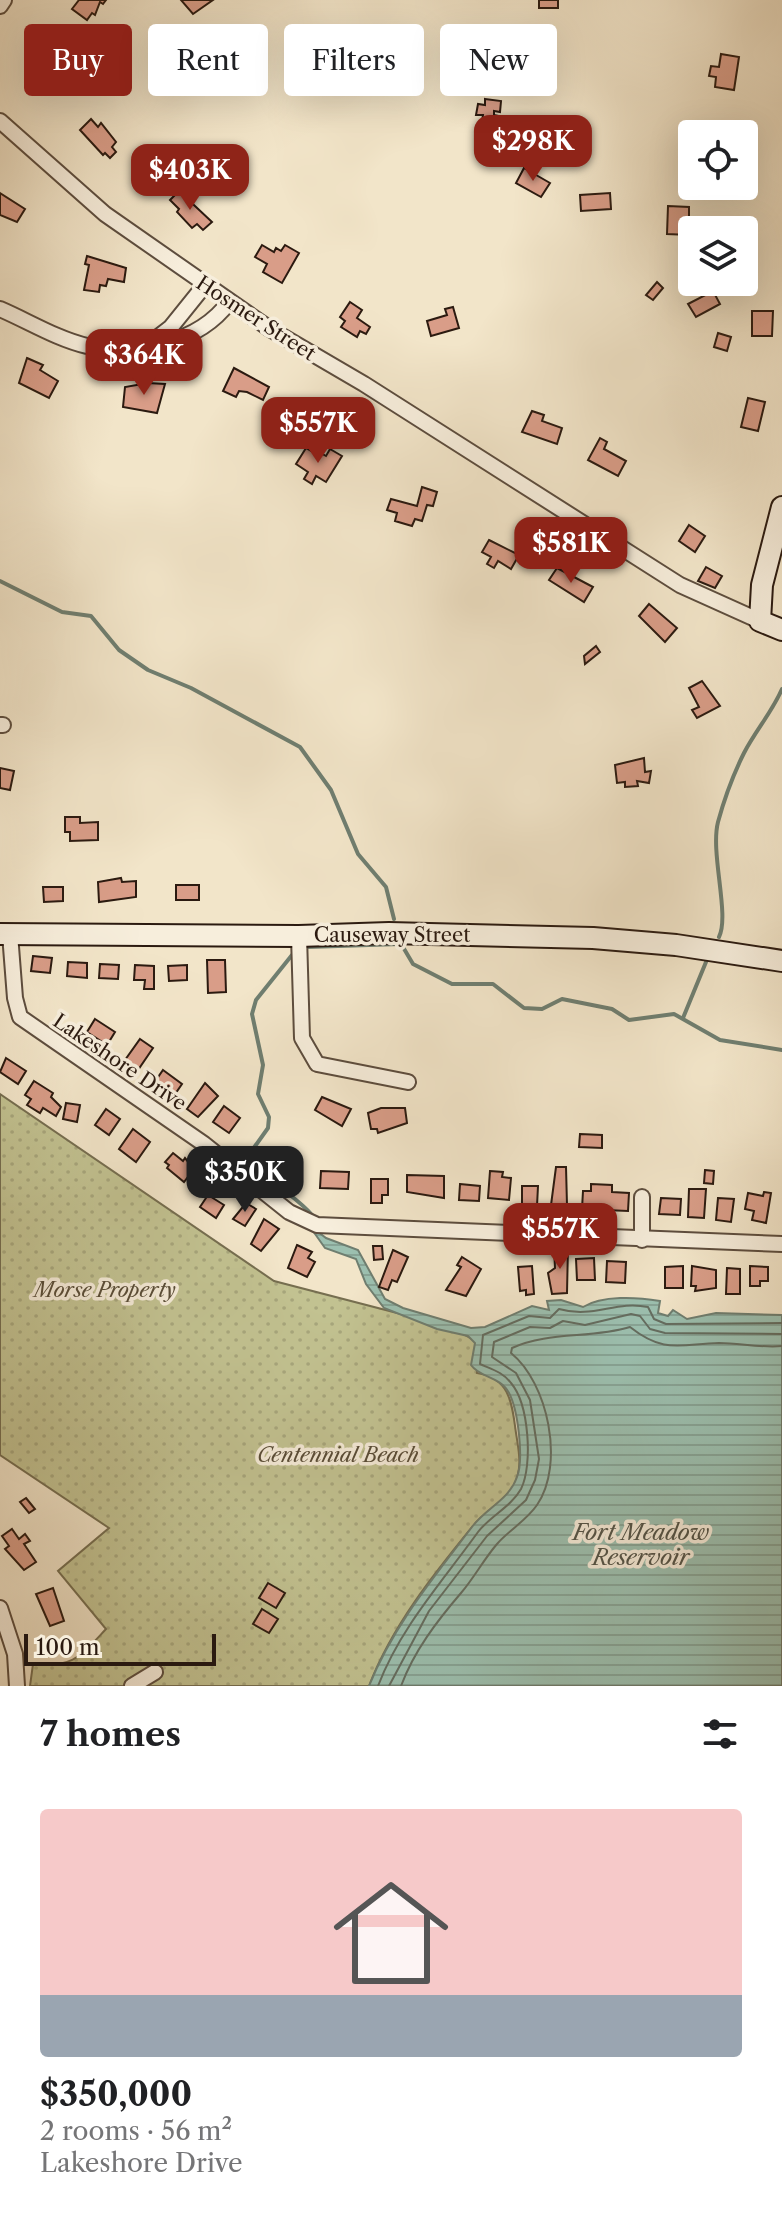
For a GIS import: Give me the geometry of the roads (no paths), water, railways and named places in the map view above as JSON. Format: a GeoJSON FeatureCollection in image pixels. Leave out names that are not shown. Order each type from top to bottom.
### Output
{"type":"FeatureCollection","features":[{"type":"Feature","properties":{"kind":"street"},"geometry":{"type":"LineString","coordinates":[[0,6],[4,0]]}},
{"type":"Feature","properties":{"kind":"street","name":"Hosmer Street"},"geometry":{"type":"LineString","coordinates":[[0,121],[105,214],[204,286],[668,578],[705,599],[782,630]]}},
{"type":"Feature","properties":{"kind":"street"},"geometry":{"type":"LineString","coordinates":[[148,345],[171,327],[204,286]]}},
{"type":"Feature","properties":{"kind":"street"},"geometry":{"type":"LineString","coordinates":[[0,309],[87,346],[115,348],[185,338],[202,330],[229,302]]}},
{"type":"Feature","properties":{"kind":"street"},"geometry":{"type":"LineString","coordinates":[[760,621],[762,585],[782,507]]}},
{"type":"Feature","properties":{"kind":"street","name":"Causeway Street"},"geometry":{"type":"LineString","coordinates":[[5,934],[299,936],[389,933],[593,938],[676,945],[782,961]]}},
{"type":"Feature","properties":{"kind":"street","name":"Lakeshore Drive"},"geometry":{"type":"LineString","coordinates":[[5,934],[20,1017],[179,1126],[289,1212],[317,1225],[782,1244]]}},
{"type":"Feature","properties":{"kind":"street"},"geometry":{"type":"LineString","coordinates":[[299,936],[302,1038],[317,1064],[408,1082]]}},
{"type":"Feature","properties":{"kind":"street"},"geometry":{"type":"LineString","coordinates":[[642,1197],[642,1240]]}},
{"type":"Feature","properties":{"kind":"street"},"geometry":{"type":"LineString","coordinates":[[0,1608],[15,1654],[17,1686]]}},
{"type":"Feature","properties":{"kind":"street"},"geometry":{"type":"LineString","coordinates":[[132,1686],[155,1672]]}},
{"type":"Feature","properties":{"kind":"water","name":"Fort Meadow Reservoir"},"geometry":{"type":"Polygon","coordinates":[[[308,1224],[326,1238],[358,1250],[385,1299],[403,1308],[471,1328],[485,1327],[532,1306],[549,1310],[547,1301],[561,1300],[583,1307],[610,1299],[660,1301],[658,1313],[668,1316],[673,1310],[687,1319],[716,1313],[782,1315],[782,1686],[369,1686],[390,1643],[429,1583],[478,1520],[513,1485],[519,1469],[519,1435],[515,1411],[505,1387],[471,1365],[475,1343],[468,1336],[437,1329],[384,1308],[366,1284],[356,1259],[325,1248],[308,1224]]]}},
{"type":"Feature","properties":{"kind":"waterway"},"geometry":{"type":"LineString","coordinates":[[0,581],[62,612],[91,616],[119,650],[148,670],[191,688],[300,747],[331,790],[358,854],[386,887],[394,919]]}},
{"type":"Feature","properties":{"kind":"waterway"},"geometry":{"type":"LineString","coordinates":[[719,937],[722,914],[716,850],[718,822],[744,753],[782,689]]}},
{"type":"Feature","properties":{"kind":"waterway"},"geometry":{"type":"LineString","coordinates":[[400,942],[413,964],[452,984],[493,984],[524,1008],[542,1009],[562,999],[612,1009],[629,1020],[674,1014],[720,1040],[782,1050]]}},
{"type":"Feature","properties":{"kind":"waterway"},"geometry":{"type":"LineString","coordinates":[[307,947],[400,944]]}},
{"type":"Feature","properties":{"kind":"waterway"},"geometry":{"type":"LineString","coordinates":[[292,955],[256,1000],[252,1014],[263,1065],[258,1094],[269,1117],[268,1128],[253,1149],[262,1170],[312,1215]]}},
{"type":"Feature","properties":{"kind":"waterway"},"geometry":{"type":"LineString","coordinates":[[683,1018],[706,962]]}},
{"type":"Feature","properties":{"kind":"park label","name":"Morse Property"},"geometry":{"type":"Point","coordinates":[105,1290]}},
{"type":"Feature","properties":{"kind":"park label","name":"Centennial Beach"},"geometry":{"type":"Point","coordinates":[338,1455]}}]}
